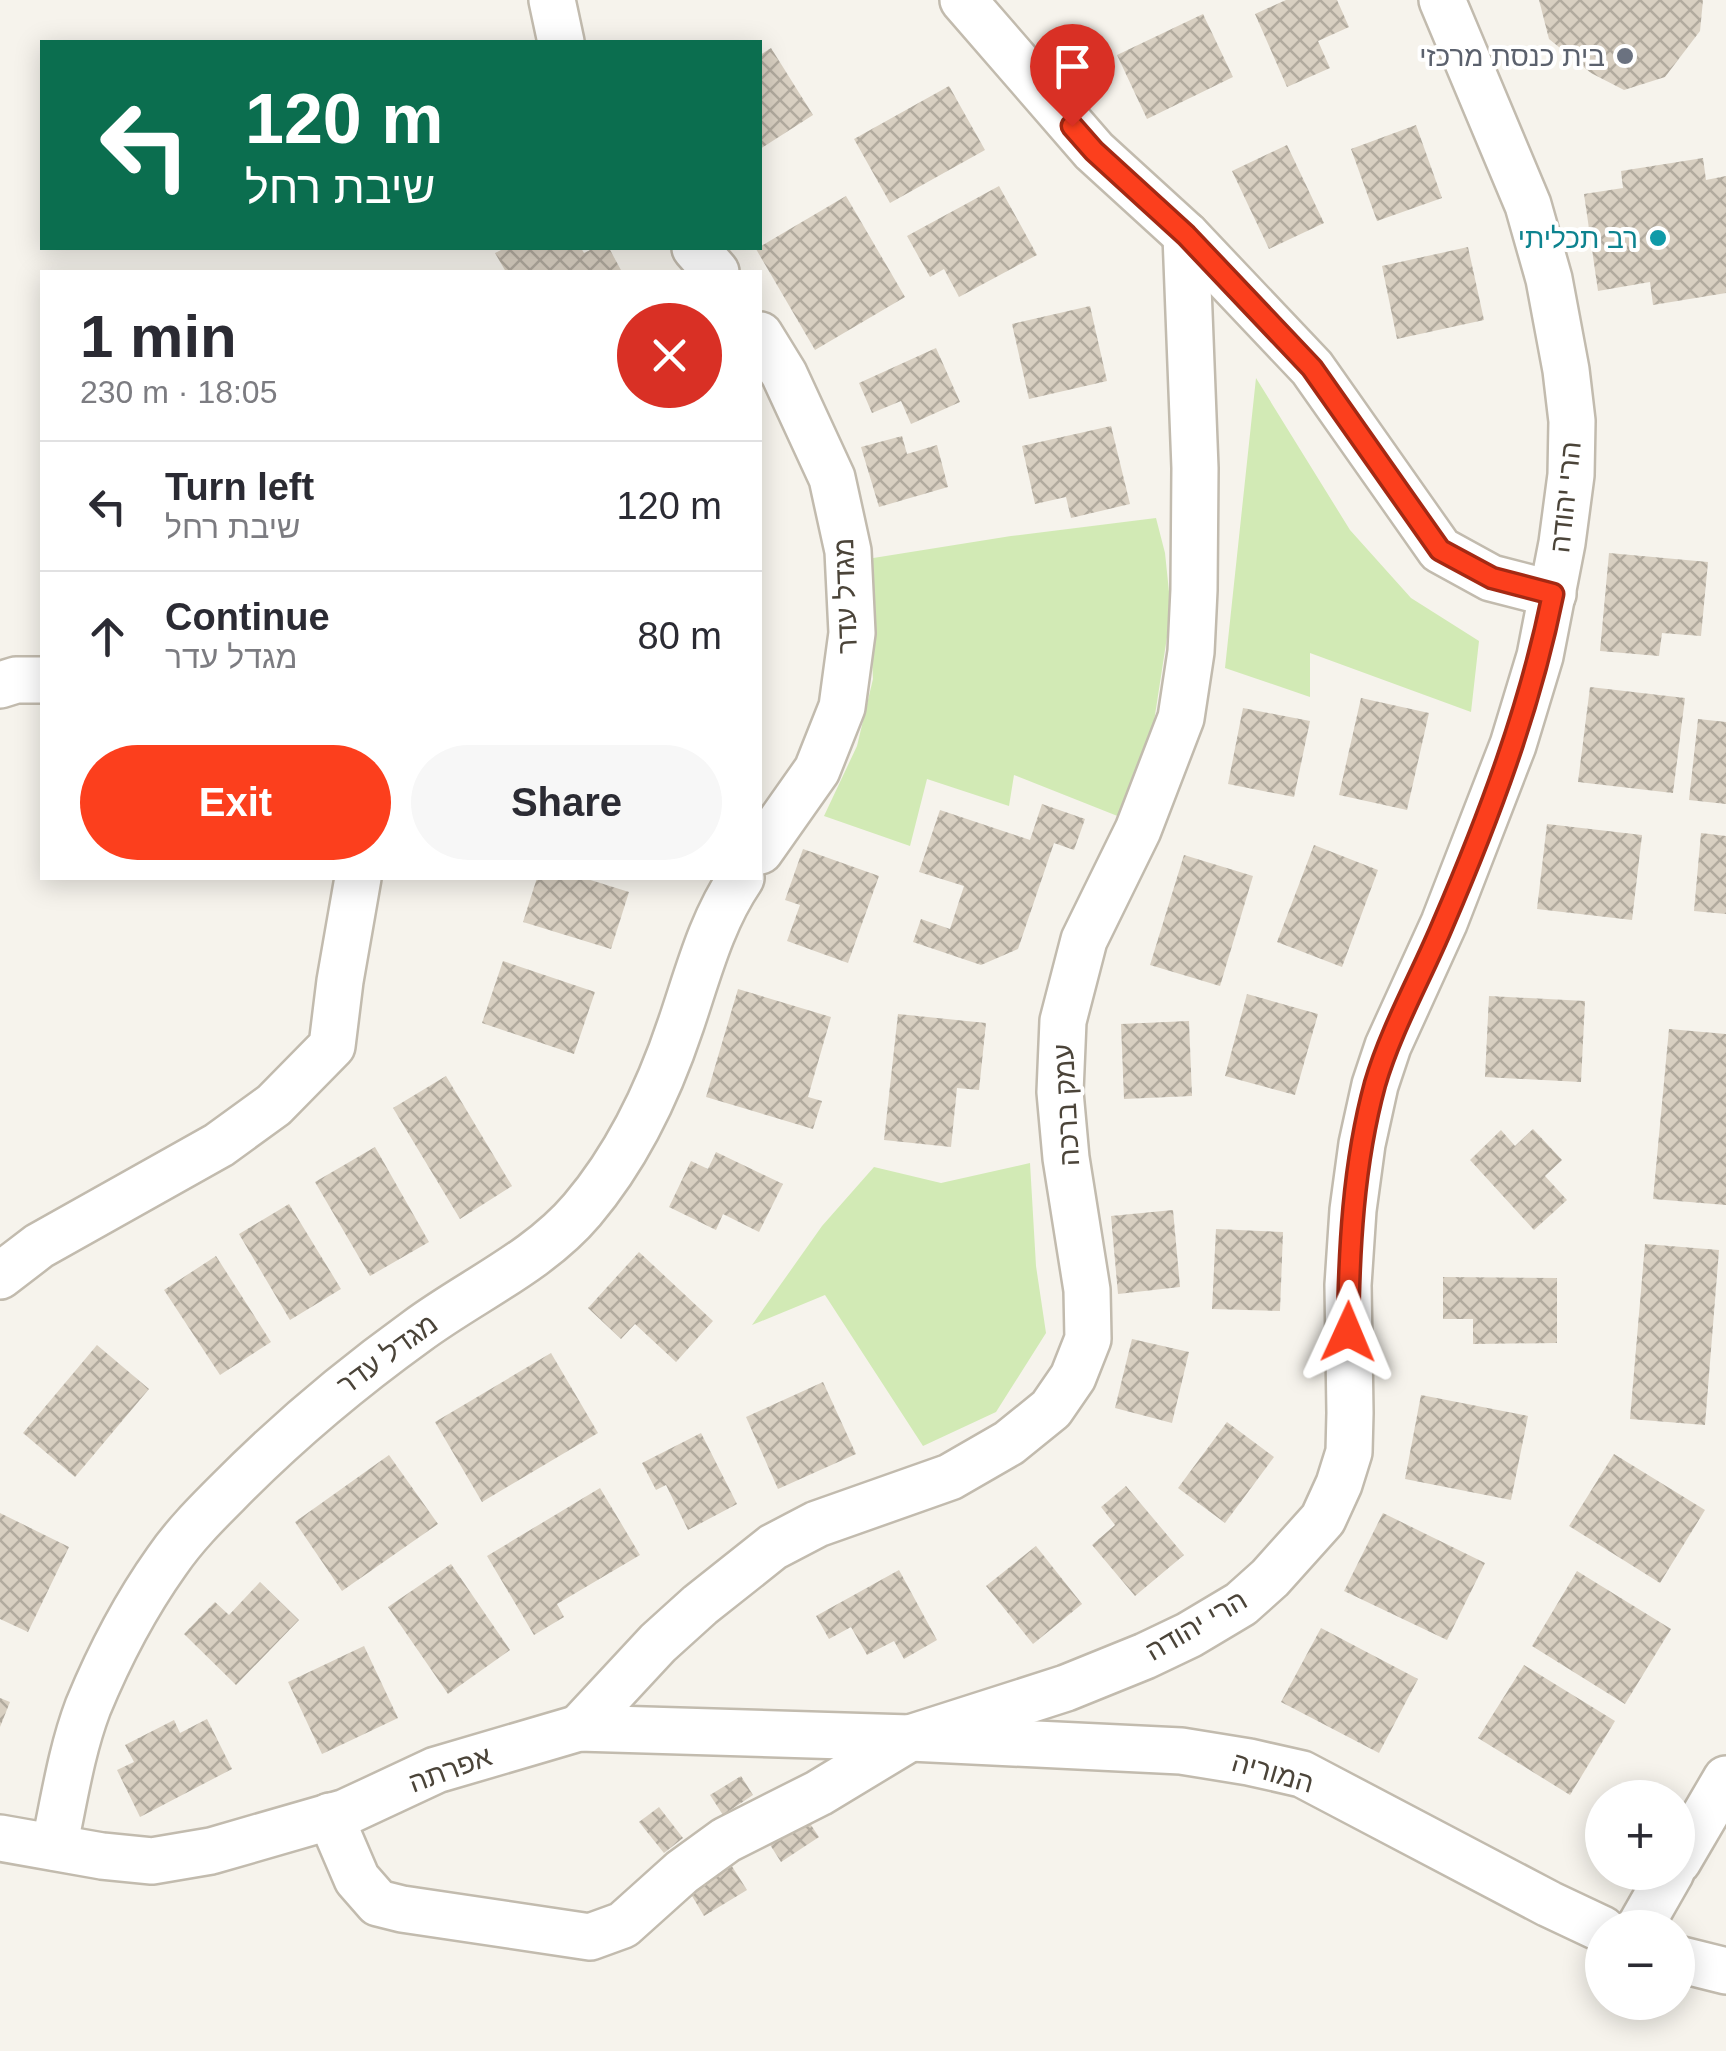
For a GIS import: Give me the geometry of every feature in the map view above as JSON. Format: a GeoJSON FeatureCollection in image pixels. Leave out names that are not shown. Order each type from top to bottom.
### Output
{"type":"FeatureCollection","features":[{"type":"Feature","properties":{"kind":"street"},"geometry":{"type":"LineString","coordinates":[[552,0],[561,40]]}},
{"type":"Feature","properties":{"kind":"street"},"geometry":{"type":"LineString","coordinates":[[963,0],[1094,151],[1186,235],[1312,368],[1440,550],[1492,578],[1553,594]]}},
{"type":"Feature","properties":{"kind":"street","name":"הרי יהודה"},"geometry":{"type":"LineString","coordinates":[[910,1738],[1066,1688],[1189,1635],[1241,1604],[1323,1519],[1349,1452],[1348,1284],[1353,1210],[1375,1085],[1513,746],[1540,656],[1572,475],[1572,421],[1549,278],[1528,205],[1442,0]]}},
{"type":"Feature","properties":{"kind":"street","name":"עמק ברכה"},"geometry":{"type":"LineString","coordinates":[[579,1728],[658,1643],[772,1547],[817,1524],[950,1477],[1009,1443],[1051,1408],[1073,1377],[1088,1339],[1087,1290],[1060,1092],[1063,1020],[1084,940],[1138,830],[1180,718],[1191,652],[1195,468],[1186,235]]}},
{"type":"Feature","properties":{"kind":"street"},"geometry":{"type":"LineString","coordinates":[[697,250],[714,270]]}},
{"type":"Feature","properties":{"kind":"street","name":"מגדל עדר"},"geometry":{"type":"LineString","coordinates":[[762,338],[784,374],[832,478],[848,551],[852,633],[842,706],[817,770],[762,849]]}},
{"type":"Feature","properties":{"kind":"street"},"geometry":{"type":"LineString","coordinates":[[0,685],[40,680]]}},
{"type":"Feature","properties":{"kind":"street"},"geometry":{"type":"LineString","coordinates":[[0,1276],[38,1246],[219,1144],[274,1106],[332,1046],[358,880]]}},
{"type":"Feature","properties":{"kind":"street","name":"מגדל עדר"},"geometry":{"type":"LineString","coordinates":[[54,1847],[68,1775],[87,1710],[132,1613],[169,1557],[244,1476],[347,1382],[543,1247],[580,1212],[613,1170],[643,1116],[680,1028],[714,925],[740,880]]}},
{"type":"Feature","properties":{"kind":"street","name":"אפרתה"},"geometry":{"type":"LineString","coordinates":[[0,1838],[152,1861],[212,1851],[346,1812],[436,1770],[579,1728],[910,1738]]}},
{"type":"Feature","properties":{"kind":"street"},"geometry":{"type":"LineString","coordinates":[[330,1816],[357,1878],[378,1903],[590,1936],[623,1925],[682,1872],[726,1840],[819,1793],[910,1738]]}},
{"type":"Feature","properties":{"kind":"street","name":"המוריה"},"geometry":{"type":"LineString","coordinates":[[910,1738],[1180,1750],[1302,1774],[1585,1920]]}},
{"type":"Feature","properties":{"kind":"street"},"geometry":{"type":"LineString","coordinates":[[1695,1833],[1726,1779]]}},
{"type":"Feature","properties":{"kind":"street"},"geometry":{"type":"LineString","coordinates":[[1695,1963],[1726,1971]]}},
{"type":"Feature","properties":{"kind":"green space"},"geometry":{"type":"Polygon","coordinates":[[[1256,378],[1350,530],[1411,598],[1479,641],[1471,712],[1310,653],[1310,697],[1225,668],[1256,378]]]}},
{"type":"Feature","properties":{"kind":"green space"},"geometry":{"type":"Polygon","coordinates":[[[1156,518],[1165,553],[1171,611],[1151,741],[1120,817],[1014,775],[1009,806],[927,779],[910,846],[824,816],[857,746],[873,679],[867,559],[1156,518]]]}},
{"type":"Feature","properties":{"kind":"green space"},"geometry":{"type":"Polygon","coordinates":[[[1030,1163],[1036,1266],[1046,1333],[996,1412],[923,1446],[825,1295],[752,1325],[822,1226],[874,1167],[941,1183],[1030,1163]]]}},
{"type":"Feature","properties":{"kind":"building"},"geometry":{"type":"Polygon","coordinates":[[[1286,0],[1337,0],[1349,27],[1318,41],[1330,68],[1287,87],[1255,14],[1286,0]]]}},
{"type":"Feature","properties":{"kind":"building","name":"בית כנסת מרכזי"},"geometry":{"type":"Polygon","coordinates":[[[1539,0],[1703,0],[1700,31],[1665,77],[1624,90],[1591,73],[1549,39],[1539,0]]]}},
{"type":"Feature","properties":{"kind":"building"},"geometry":{"type":"Polygon","coordinates":[[[1203,14],[1233,77],[1147,119],[1117,55],[1203,14]]]}},
{"type":"Feature","properties":{"kind":"building"},"geometry":{"type":"Polygon","coordinates":[[[771,48],[813,115],[762,148],[762,54],[771,48]]]}},
{"type":"Feature","properties":{"kind":"building"},"geometry":{"type":"Polygon","coordinates":[[[949,86],[985,150],[890,203],[854,139],[949,86]]]}},
{"type":"Feature","properties":{"kind":"building"},"geometry":{"type":"Polygon","coordinates":[[[1416,125],[1442,198],[1377,221],[1351,149],[1416,125]]]}},
{"type":"Feature","properties":{"kind":"building"},"geometry":{"type":"Polygon","coordinates":[[[1287,145],[1324,223],[1269,249],[1232,171],[1287,145]]]}},
{"type":"Feature","properties":{"kind":"building","name":"רב תכליתי"},"geometry":{"type":"Polygon","coordinates":[[[1703,158],[1706,180],[1726,176],[1726,293],[1653,305],[1650,282],[1598,291],[1584,194],[1623,188],[1621,171],[1703,158]]]}},
{"type":"Feature","properties":{"kind":"building"},"geometry":{"type":"Polygon","coordinates":[[[999,186],[1037,255],[959,297],[944,269],[930,277],[907,236],[999,186]]]}},
{"type":"Feature","properties":{"kind":"building"},"geometry":{"type":"Polygon","coordinates":[[[846,196],[905,297],[815,350],[757,250],[762,250],[762,245],[846,196]]]}},
{"type":"Feature","properties":{"kind":"building"},"geometry":{"type":"Polygon","coordinates":[[[1468,247],[1484,320],[1397,339],[1382,266],[1468,247]]]}},
{"type":"Feature","properties":{"kind":"building"},"geometry":{"type":"Polygon","coordinates":[[[610,250],[621,270],[505,270],[495,253],[610,250]]]}},
{"type":"Feature","properties":{"kind":"building"},"geometry":{"type":"Polygon","coordinates":[[[1090,306],[1107,381],[1029,399],[1012,324],[1090,306]]]}},
{"type":"Feature","properties":{"kind":"building"},"geometry":{"type":"Polygon","coordinates":[[[936,348],[960,402],[911,424],[901,401],[872,413],[859,383],[936,348]]]}},
{"type":"Feature","properties":{"kind":"building"},"geometry":{"type":"Polygon","coordinates":[[[1111,426],[1130,504],[1071,518],[1066,497],[1035,504],[1022,446],[1111,426]]]}},
{"type":"Feature","properties":{"kind":"building"},"geometry":{"type":"Polygon","coordinates":[[[902,436],[907,454],[937,445],[948,487],[879,507],[861,447],[902,436]]]}},
{"type":"Feature","properties":{"kind":"building"},"geometry":{"type":"Polygon","coordinates":[[[1609,553],[1708,562],[1701,636],[1662,633],[1659,656],[1600,651],[1609,553]]]}},
{"type":"Feature","properties":{"kind":"building"},"geometry":{"type":"Polygon","coordinates":[[[1590,687],[1685,698],[1673,793],[1578,782],[1590,687]]]}},
{"type":"Feature","properties":{"kind":"building"},"geometry":{"type":"Polygon","coordinates":[[[1361,698],[1429,713],[1407,810],[1339,795],[1361,698]]]}},
{"type":"Feature","properties":{"kind":"building"},"geometry":{"type":"Polygon","coordinates":[[[1243,708],[1310,721],[1294,797],[1228,784],[1243,708]]]}},
{"type":"Feature","properties":{"kind":"building"},"geometry":{"type":"Polygon","coordinates":[[[1698,719],[1726,722],[1726,804],[1689,800],[1698,719]]]}},
{"type":"Feature","properties":{"kind":"building"},"geometry":{"type":"Polygon","coordinates":[[[1042,804],[1085,819],[1074,850],[1054,843],[1018,949],[981,965],[913,942],[921,919],[950,929],[964,886],[919,872],[940,810],[1030,840],[1042,804]]]}},
{"type":"Feature","properties":{"kind":"building"},"geometry":{"type":"Polygon","coordinates":[[[1547,824],[1642,835],[1632,920],[1537,909],[1547,824]]]}},
{"type":"Feature","properties":{"kind":"building"},"geometry":{"type":"Polygon","coordinates":[[[1701,833],[1726,836],[1726,914],[1694,911],[1701,833]]]}},
{"type":"Feature","properties":{"kind":"building"},"geometry":{"type":"Polygon","coordinates":[[[1314,845],[1378,870],[1342,967],[1277,942],[1314,845]]]}},
{"type":"Feature","properties":{"kind":"building"},"geometry":{"type":"Polygon","coordinates":[[[803,849],[879,876],[848,963],[787,941],[800,905],[785,900],[803,849]]]}},
{"type":"Feature","properties":{"kind":"building"},"geometry":{"type":"Polygon","coordinates":[[[1184,855],[1253,876],[1220,986],[1150,965],[1184,855]]]}},
{"type":"Feature","properties":{"kind":"building"},"geometry":{"type":"Polygon","coordinates":[[[536,880],[590,880],[629,892],[611,949],[523,922],[536,880]]]}},
{"type":"Feature","properties":{"kind":"building"},"geometry":{"type":"Polygon","coordinates":[[[503,961],[595,992],[574,1054],[482,1023],[503,961]]]}},
{"type":"Feature","properties":{"kind":"building"},"geometry":{"type":"Polygon","coordinates":[[[738,989],[831,1017],[808,1097],[822,1101],[813,1129],[706,1097],[738,989]]]}},
{"type":"Feature","properties":{"kind":"building"},"geometry":{"type":"Polygon","coordinates":[[[1247,994],[1318,1014],[1295,1095],[1225,1076],[1247,994]]]}},
{"type":"Feature","properties":{"kind":"building"},"geometry":{"type":"Polygon","coordinates":[[[1489,996],[1585,1001],[1581,1082],[1485,1077],[1489,996]]]}},
{"type":"Feature","properties":{"kind":"building"},"geometry":{"type":"Polygon","coordinates":[[[898,1014],[986,1023],[979,1090],[957,1088],[951,1147],[884,1140],[898,1014]]]}},
{"type":"Feature","properties":{"kind":"building"},"geometry":{"type":"Polygon","coordinates":[[[1189,1021],[1192,1096],[1124,1099],[1121,1024],[1189,1021]]]}},
{"type":"Feature","properties":{"kind":"building"},"geometry":{"type":"Polygon","coordinates":[[[1669,1029],[1726,1034],[1726,1205],[1653,1199],[1669,1029]]]}},
{"type":"Feature","properties":{"kind":"building"},"geometry":{"type":"Polygon","coordinates":[[[446,1076],[512,1186],[460,1219],[393,1108],[446,1076]]]}},
{"type":"Feature","properties":{"kind":"building"},"geometry":{"type":"Polygon","coordinates":[[[1533,1129],[1562,1160],[1545,1176],[1567,1200],[1534,1230],[1470,1160],[1501,1130],[1515,1146],[1533,1129]]]}},
{"type":"Feature","properties":{"kind":"building"},"geometry":{"type":"Polygon","coordinates":[[[375,1147],[429,1242],[370,1276],[315,1182],[375,1147]]]}},
{"type":"Feature","properties":{"kind":"building"},"geometry":{"type":"Polygon","coordinates":[[[716,1152],[783,1184],[759,1232],[723,1214],[716,1230],[669,1207],[691,1161],[708,1169],[716,1152]]]}},
{"type":"Feature","properties":{"kind":"building"},"geometry":{"type":"Polygon","coordinates":[[[289,1204],[341,1289],[290,1320],[239,1234],[289,1204]]]}},
{"type":"Feature","properties":{"kind":"building"},"geometry":{"type":"Polygon","coordinates":[[[1173,1210],[1180,1287],[1118,1294],[1111,1216],[1173,1210]]]}},
{"type":"Feature","properties":{"kind":"building"},"geometry":{"type":"Polygon","coordinates":[[[1216,1229],[1283,1232],[1280,1311],[1212,1309],[1216,1229]]]}},
{"type":"Feature","properties":{"kind":"building"},"geometry":{"type":"Polygon","coordinates":[[[1645,1244],[1719,1250],[1705,1425],[1630,1419],[1645,1244]]]}},
{"type":"Feature","properties":{"kind":"building"},"geometry":{"type":"Polygon","coordinates":[[[639,1252],[713,1321],[676,1362],[635,1324],[621,1339],[588,1308],[639,1252]]]}},
{"type":"Feature","properties":{"kind":"building"},"geometry":{"type":"Polygon","coordinates":[[[216,1256],[271,1342],[220,1375],[164,1290],[216,1256]]]}},
{"type":"Feature","properties":{"kind":"building"},"geometry":{"type":"Polygon","coordinates":[[[1443,1277],[1557,1278],[1557,1343],[1473,1344],[1473,1319],[1443,1319],[1443,1277]]]}},
{"type":"Feature","properties":{"kind":"building"},"geometry":{"type":"Polygon","coordinates":[[[1132,1339],[1189,1352],[1172,1423],[1115,1408],[1132,1339]]]}},
{"type":"Feature","properties":{"kind":"building"},"geometry":{"type":"Polygon","coordinates":[[[97,1345],[149,1389],[75,1477],[23,1433],[97,1345]]]}},
{"type":"Feature","properties":{"kind":"building"},"geometry":{"type":"Polygon","coordinates":[[[551,1353],[598,1433],[482,1502],[435,1422],[551,1353]]]}},
{"type":"Feature","properties":{"kind":"building"},"geometry":{"type":"Polygon","coordinates":[[[823,1382],[856,1454],[778,1489],[746,1417],[823,1382]]]}},
{"type":"Feature","properties":{"kind":"building"},"geometry":{"type":"Polygon","coordinates":[[[1421,1395],[1528,1416],[1511,1500],[1405,1479],[1421,1395]]]}},
{"type":"Feature","properties":{"kind":"building"},"geometry":{"type":"Polygon","coordinates":[[[1227,1422],[1274,1457],[1225,1523],[1178,1488],[1227,1422]]]}},
{"type":"Feature","properties":{"kind":"building"},"geometry":{"type":"Polygon","coordinates":[[[701,1433],[737,1504],[688,1530],[666,1485],[656,1490],[642,1463],[701,1433]]]}},
{"type":"Feature","properties":{"kind":"building"},"geometry":{"type":"Polygon","coordinates":[[[1614,1454],[1705,1510],[1660,1583],[1569,1526],[1614,1454]]]}},
{"type":"Feature","properties":{"kind":"building"},"geometry":{"type":"Polygon","coordinates":[[[389,1455],[438,1524],[342,1591],[295,1522],[389,1455]]]}},
{"type":"Feature","properties":{"kind":"building"},"geometry":{"type":"Polygon","coordinates":[[[1126,1486],[1184,1555],[1135,1596],[1092,1545],[1115,1525],[1101,1507],[1126,1486]]]}},
{"type":"Feature","properties":{"kind":"building"},"geometry":{"type":"Polygon","coordinates":[[[600,1488],[640,1555],[557,1604],[564,1617],[534,1635],[487,1556],[600,1488]]]}},
{"type":"Feature","properties":{"kind":"building"},"geometry":{"type":"Polygon","coordinates":[[[0,1513],[69,1547],[28,1632],[0,1619],[0,1513]]]}},
{"type":"Feature","properties":{"kind":"building"},"geometry":{"type":"Polygon","coordinates":[[[1383,1513],[1485,1563],[1447,1640],[1344,1591],[1383,1513]]]}},
{"type":"Feature","properties":{"kind":"building"},"geometry":{"type":"Polygon","coordinates":[[[1036,1546],[1082,1604],[1033,1644],[986,1586],[1036,1546]]]}},
{"type":"Feature","properties":{"kind":"building"},"geometry":{"type":"Polygon","coordinates":[[[451,1564],[510,1650],[448,1694],[388,1607],[451,1564]]]}},
{"type":"Feature","properties":{"kind":"building"},"geometry":{"type":"Polygon","coordinates":[[[899,1570],[937,1640],[904,1659],[894,1641],[867,1655],[851,1627],[829,1639],[816,1616],[899,1570]]]}},
{"type":"Feature","properties":{"kind":"building"},"geometry":{"type":"Polygon","coordinates":[[[1577,1571],[1671,1629],[1625,1704],[1532,1646],[1577,1571]]]}},
{"type":"Feature","properties":{"kind":"building"},"geometry":{"type":"Polygon","coordinates":[[[260,1582],[299,1620],[236,1685],[184,1634],[215,1602],[229,1615],[260,1582]]]}},
{"type":"Feature","properties":{"kind":"building"},"geometry":{"type":"Polygon","coordinates":[[[1321,1628],[1418,1679],[1379,1753],[1281,1702],[1321,1628]]]}},
{"type":"Feature","properties":{"kind":"building"},"geometry":{"type":"Polygon","coordinates":[[[364,1646],[398,1718],[322,1754],[288,1682],[364,1646]]]}},
{"type":"Feature","properties":{"kind":"building"},"geometry":{"type":"Polygon","coordinates":[[[1524,1665],[1615,1721],[1570,1795],[1478,1738],[1524,1665]]]}},
{"type":"Feature","properties":{"kind":"building"},"geometry":{"type":"Polygon","coordinates":[[[0,1698],[10,1702],[0,1727],[0,1698]]]}},
{"type":"Feature","properties":{"kind":"building"},"geometry":{"type":"Polygon","coordinates":[[[207,1719],[232,1769],[140,1817],[117,1770],[134,1762],[125,1745],[174,1720],[180,1733],[207,1719]]]}},
{"type":"Feature","properties":{"kind":"building"},"geometry":{"type":"Polygon","coordinates":[[[741,1776],[753,1795],[723,1815],[710,1795],[741,1776]]]}},
{"type":"Feature","properties":{"kind":"building"},"geometry":{"type":"Polygon","coordinates":[[[659,1807],[683,1838],[664,1853],[639,1822],[659,1807]]]}},
{"type":"Feature","properties":{"kind":"building"},"geometry":{"type":"Polygon","coordinates":[[[805,1816],[819,1837],[781,1862],[767,1840],[805,1816]]]}},
{"type":"Feature","properties":{"kind":"building"},"geometry":{"type":"Polygon","coordinates":[[[728,1860],[747,1890],[704,1916],[686,1886],[728,1860]]]}},
{"type":"Feature","properties":{"kind":"place","name":"בית כנסת מרכזי"},"geometry":{"type":"Point","coordinates":[1625,56]}},
{"type":"Feature","properties":{"kind":"place","name":"רב תכליתי"},"geometry":{"type":"Point","coordinates":[1658,238]}},
{"type":"Feature","properties":{"kind":"route"},"geometry":{"type":"LineString","coordinates":[[1072,126],[1186,235],[1312,368],[1440,550],[1492,578],[1553,594],[1540,656],[1513,746],[1375,1085],[1353,1210],[1348,1332]]}}]}
